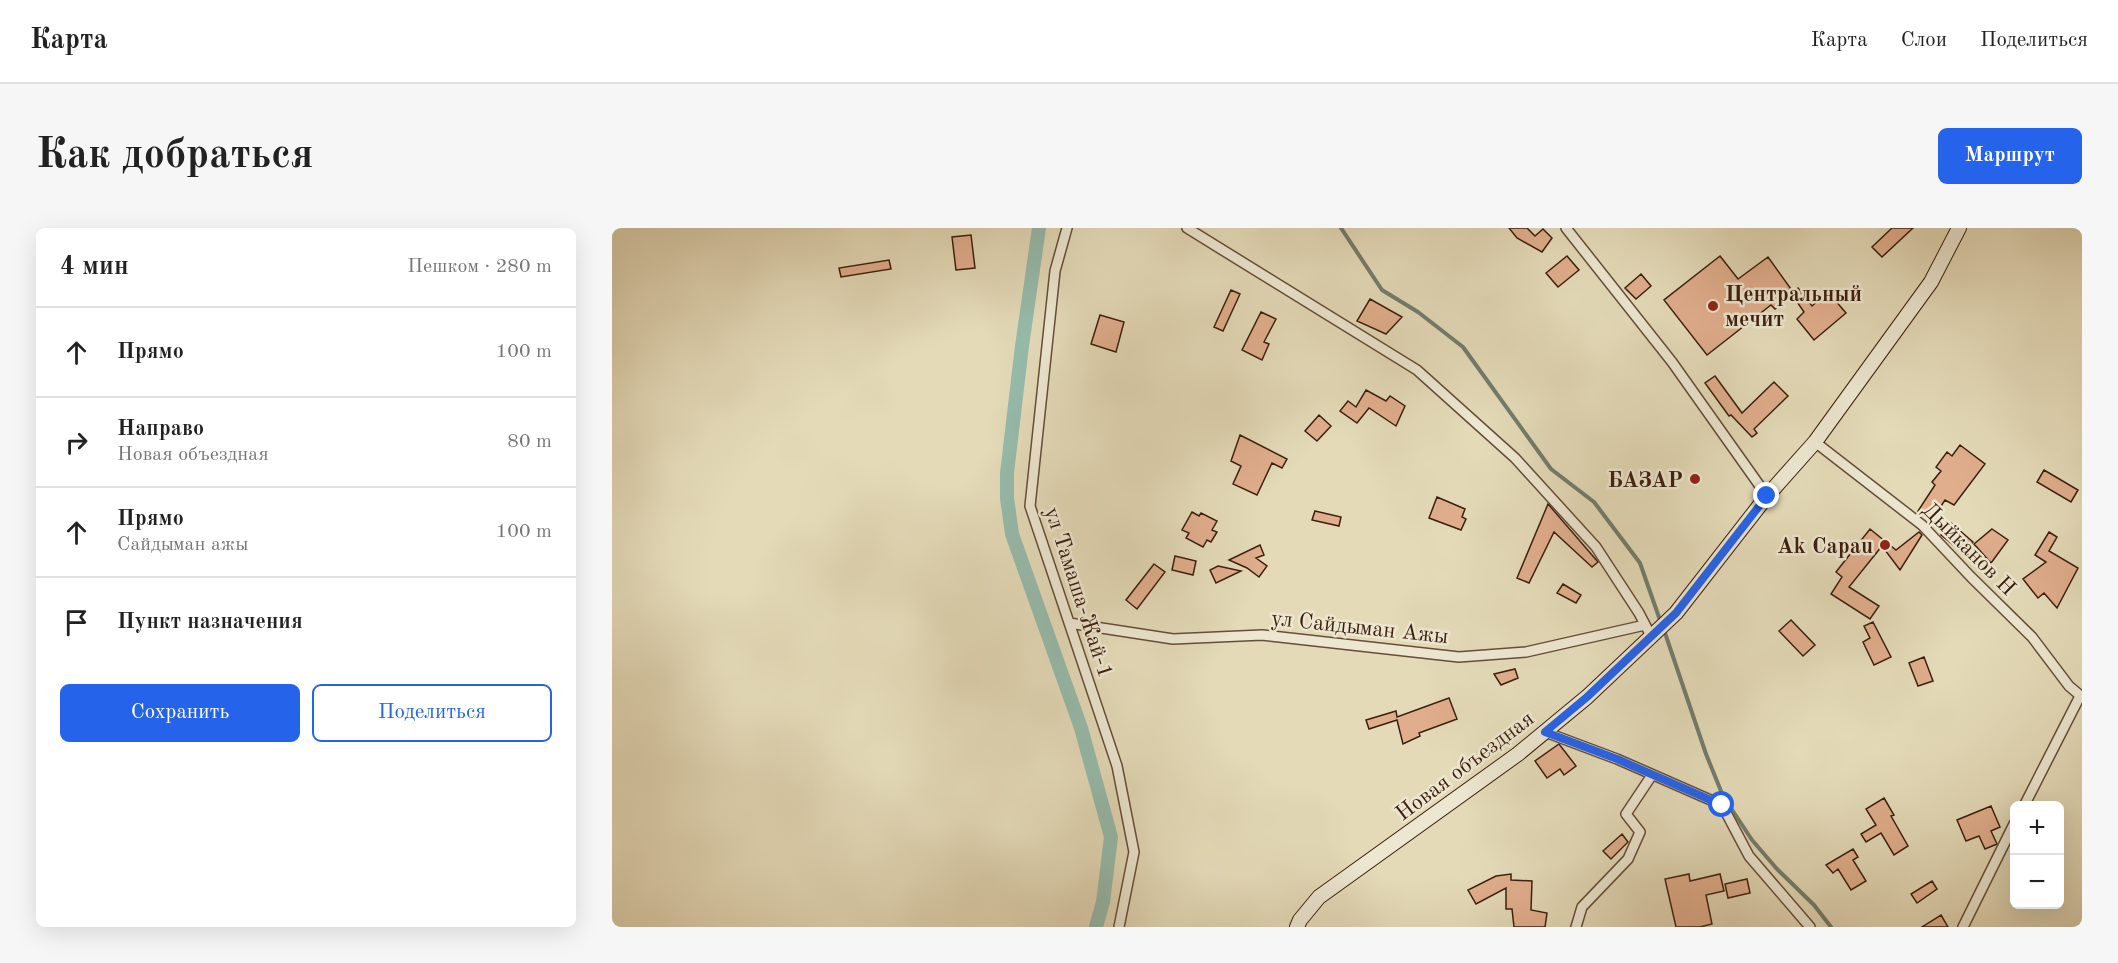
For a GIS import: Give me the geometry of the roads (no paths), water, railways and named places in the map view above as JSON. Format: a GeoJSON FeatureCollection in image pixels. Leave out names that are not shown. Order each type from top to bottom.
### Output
{"type":"FeatureCollection","features":[{"type":"Feature","properties":{"kind":"main road","name":"Новая объездная"},"geometry":{"type":"LineString","coordinates":[[1297,927],[1319,897],[1518,754],[1587,697],[1650,631],[1676,613],[1767,496],[1815,442],[1931,282],[1959,228]]}},
{"type":"Feature","properties":{"kind":"street","name":"ул Тамаша-Жай-1"},"geometry":{"type":"LineString","coordinates":[[1067,228],[1055,271],[1030,506],[1117,766],[1134,852],[1119,927]]}},
{"type":"Feature","properties":{"kind":"street"},"geometry":{"type":"LineString","coordinates":[[1187,228],[1417,370],[1515,458],[1596,547],[1650,631]]}},
{"type":"Feature","properties":{"kind":"street"},"geometry":{"type":"LineString","coordinates":[[1566,228],[1672,362],[1767,496]]}},
{"type":"Feature","properties":{"kind":"street","name":"Дыйканов Н"},"geometry":{"type":"LineString","coordinates":[[1815,442],[1922,525],[2032,637],[2069,686],[2081,697]]}},
{"type":"Feature","properties":{"kind":"street","name":"ул Сайдыман Ажы"},"geometry":{"type":"LineString","coordinates":[[1070,623],[1173,639],[1262,635],[1459,657],[1526,652],[1650,631]]}},
{"type":"Feature","properties":{"kind":"street"},"geometry":{"type":"LineString","coordinates":[[2027,801],[2081,697]]}},
{"type":"Feature","properties":{"kind":"street"},"geometry":{"type":"LineString","coordinates":[[1545,732],[1722,805],[1749,856],[1810,927]]}},
{"type":"Feature","properties":{"kind":"street"},"geometry":{"type":"LineString","coordinates":[[1576,927],[1582,907],[1628,859],[1640,832],[1626,814],[1652,775]]}},
{"type":"Feature","properties":{"kind":"street"},"geometry":{"type":"LineString","coordinates":[[1963,927],[2010,832]]}},
{"type":"Feature","properties":{"kind":"waterway"},"geometry":{"type":"LineString","coordinates":[[1039,228],[1022,346],[1007,473],[1007,498],[1012,534],[1081,728],[1111,837],[1103,902],[1096,927]]}},
{"type":"Feature","properties":{"kind":"waterway"},"geometry":{"type":"LineString","coordinates":[[1341,228],[1382,290],[1418,312],[1463,347],[1551,469],[1594,502],[1640,563],[1661,623]]}},
{"type":"Feature","properties":{"kind":"waterway"},"geometry":{"type":"LineString","coordinates":[[1664,630],[1706,754],[1723,796],[1752,840],[1777,869],[1814,905],[1831,927]]}},
{"type":"Feature","properties":{"kind":"place","name":"Центральный мечит"},"geometry":{"type":"Point","coordinates":[1713,306]}},
{"type":"Feature","properties":{"kind":"place","name":"БАЗАР"},"geometry":{"type":"Point","coordinates":[1695,479]}},
{"type":"Feature","properties":{"kind":"place","name":"Ak Capau"},"geometry":{"type":"Point","coordinates":[1885,545]}}]}
